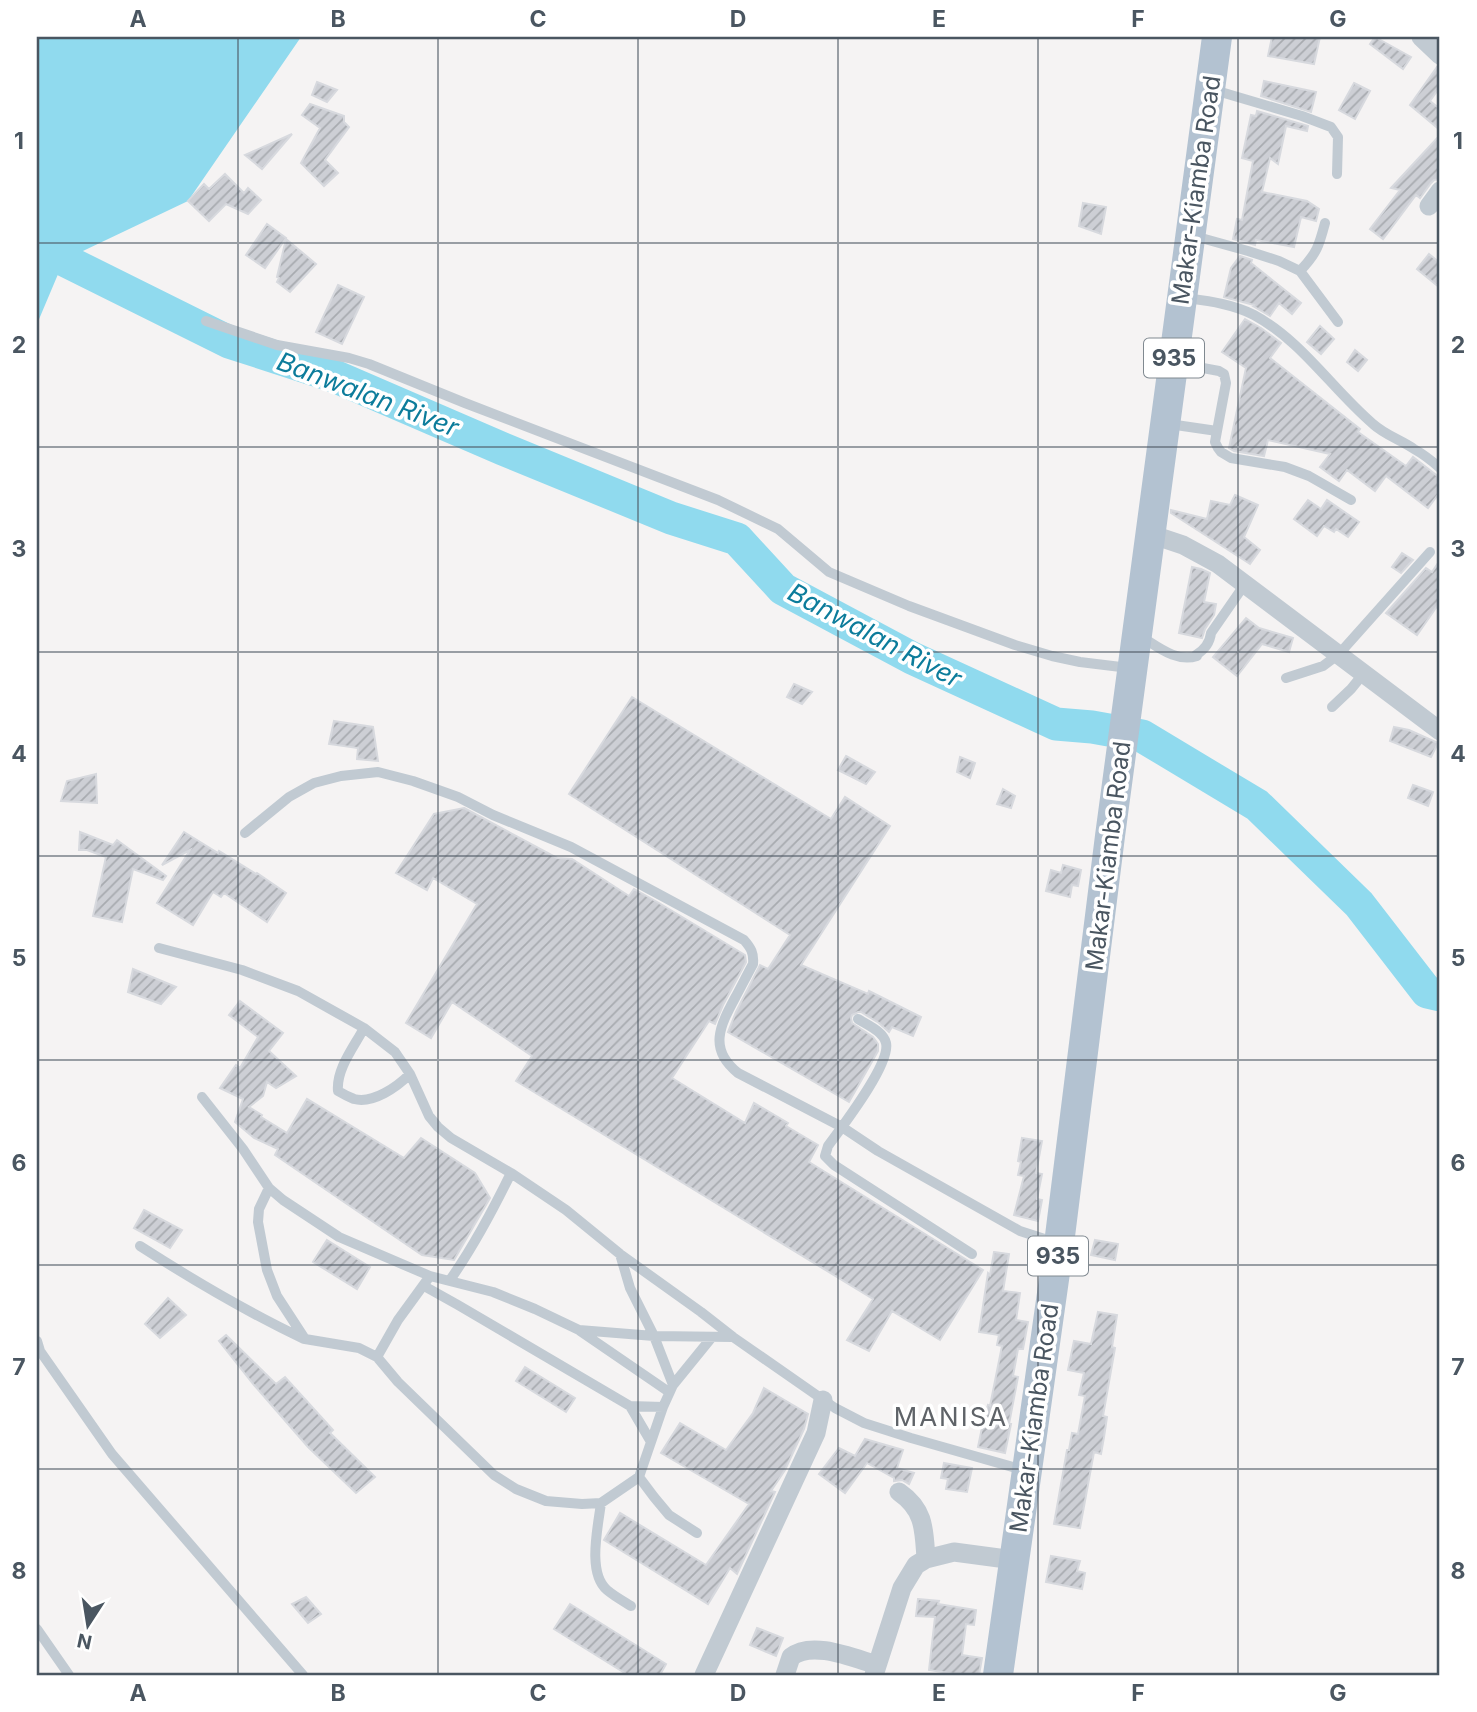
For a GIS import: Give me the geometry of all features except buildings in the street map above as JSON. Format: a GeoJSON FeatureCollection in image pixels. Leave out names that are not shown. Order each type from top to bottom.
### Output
{"type":"FeatureCollection","features":[{"type":"Feature","properties":{"kind":"main road","name":"Makar-Kiamba Road"},"geometry":{"type":"LineString","coordinates":[[998,1675],[1059,1244],[1217,37]]}},
{"type":"Feature","properties":{"kind":"street"},"geometry":{"type":"LineString","coordinates":[[1421,37],[1440,55]]}},
{"type":"Feature","properties":{"kind":"street"},"geometry":{"type":"LineString","coordinates":[[1150,534],[1199,552],[1218,564],[1440,732]]}},
{"type":"Feature","properties":{"kind":"street"},"geometry":{"type":"LineString","coordinates":[[704,1675],[816,1433],[823,1400]]}},
{"type":"Feature","properties":{"kind":"street"},"geometry":{"type":"LineString","coordinates":[[899,1492],[910,1500],[921,1517],[926,1559]]}},
{"type":"Feature","properties":{"kind":"street"},"geometry":{"type":"LineString","coordinates":[[785,1675],[791,1657],[796,1652],[811,1649],[827,1651],[875,1670],[902,1588],[916,1565],[926,1559],[966,1552],[1014,1560]]}},
{"type":"Feature","properties":{"kind":"lane"},"geometry":{"type":"LineString","coordinates":[[1210,89],[1331,127],[1338,137],[1337,174]]}},
{"type":"Feature","properties":{"kind":"lane"},"geometry":{"type":"LineString","coordinates":[[1300,271],[1314,256],[1325,223]]}},
{"type":"Feature","properties":{"kind":"lane"},"geometry":{"type":"LineString","coordinates":[[1190,234],[1279,261],[1300,271],[1338,322]]}},
{"type":"Feature","properties":{"kind":"lane"},"geometry":{"type":"LineString","coordinates":[[1182,297],[1235,307],[1267,323],[1300,349],[1370,422],[1412,447],[1440,468]]}},
{"type":"Feature","properties":{"kind":"lane"},"geometry":{"type":"LineString","coordinates":[[206,321],[276,345],[369,364],[718,500],[778,529],[828,572],[909,606],[1015,645],[1132,674]]}},
{"type":"Feature","properties":{"kind":"lane"},"geometry":{"type":"LineString","coordinates":[[1173,363],[1224,374],[1226,383],[1215,442],[1221,452],[1231,458],[1285,467],[1309,476],[1351,500]]}},
{"type":"Feature","properties":{"kind":"lane"},"geometry":{"type":"LineString","coordinates":[[1165,424],[1217,431]]}},
{"type":"Feature","properties":{"kind":"lane"},"geometry":{"type":"LineString","coordinates":[[1286,678],[1323,666],[1339,654],[1430,552]]}},
{"type":"Feature","properties":{"kind":"lane"},"geometry":{"type":"LineString","coordinates":[[1137,634],[1183,659],[1198,656],[1196,655],[1203,650],[1211,633],[1245,584]]}},
{"type":"Feature","properties":{"kind":"lane"},"geometry":{"type":"LineString","coordinates":[[1332,707],[1364,673]]}},
{"type":"Feature","properties":{"kind":"lane"},"geometry":{"type":"LineString","coordinates":[[245,833],[289,797],[314,783],[341,776],[378,772],[458,797],[571,847],[744,940],[751,948],[754,955],[753,964],[722,1023],[720,1038],[723,1058],[737,1073],[842,1127],[878,1151],[1020,1231],[1059,1244]]}},
{"type":"Feature","properties":{"kind":"lane"},"geometry":{"type":"LineString","coordinates":[[159,948],[242,970],[298,991],[364,1028],[395,1052],[410,1074],[429,1116],[451,1138],[511,1173],[566,1210],[620,1254],[835,1408],[864,1423],[1026,1471]]}},
{"type":"Feature","properties":{"kind":"lane"},"geometry":{"type":"LineString","coordinates":[[858,1019],[882,1035],[886,1043],[884,1058],[873,1080],[825,1150],[825,1156],[972,1254]]}},
{"type":"Feature","properties":{"kind":"lane"},"geometry":{"type":"LineString","coordinates":[[364,1028],[341,1071],[337,1082],[338,1091],[355,1099],[372,1098],[400,1084],[410,1074]]}},
{"type":"Feature","properties":{"kind":"lane"},"geometry":{"type":"LineString","coordinates":[[202,1097],[269,1188],[339,1237],[430,1276],[493,1292],[535,1309],[579,1330],[671,1389]]}},
{"type":"Feature","properties":{"kind":"lane"},"geometry":{"type":"LineString","coordinates":[[450,1280],[494,1209],[511,1173]]}},
{"type":"Feature","properties":{"kind":"lane"},"geometry":{"type":"LineString","coordinates":[[269,1188],[263,1199],[258,1222],[267,1270],[276,1296],[305,1339]]}},
{"type":"Feature","properties":{"kind":"lane"},"geometry":{"type":"LineString","coordinates":[[140,1246],[265,1321],[305,1339],[359,1348],[377,1357],[398,1382],[494,1475],[516,1489],[545,1501],[601,1503],[639,1477],[671,1389],[712,1337]]}},
{"type":"Feature","properties":{"kind":"lane"},"geometry":{"type":"LineString","coordinates":[[620,1254],[630,1288],[654,1336],[671,1389]]}},
{"type":"Feature","properties":{"kind":"lane"},"geometry":{"type":"LineString","coordinates":[[377,1357],[398,1320],[430,1276]]}},
{"type":"Feature","properties":{"kind":"lane"},"geometry":{"type":"LineString","coordinates":[[424,1286],[630,1406],[663,1408]]}},
{"type":"Feature","properties":{"kind":"lane"},"geometry":{"type":"LineString","coordinates":[[579,1330],[654,1336],[733,1336]]}},
{"type":"Feature","properties":{"kind":"lane"},"geometry":{"type":"LineString","coordinates":[[37,1341],[40,1350],[112,1454],[303,1675]]}},
{"type":"Feature","properties":{"kind":"lane"},"geometry":{"type":"LineString","coordinates":[[630,1406],[651,1442]]}},
{"type":"Feature","properties":{"kind":"lane"},"geometry":{"type":"LineString","coordinates":[[639,1477],[670,1515],[697,1533]]}},
{"type":"Feature","properties":{"kind":"lane"},"geometry":{"type":"LineString","coordinates":[[601,1503],[595,1557],[596,1575],[605,1589],[631,1606]]}},
{"type":"Feature","properties":{"kind":"lane"},"geometry":{"type":"LineString","coordinates":[[37,1629],[69,1675]]}},
{"type":"Feature","properties":{"kind":"water"},"geometry":{"type":"Polygon","coordinates":[[[37,37],[301,37],[188,201],[64,260],[37,324],[37,37]]]}},
{"type":"Feature","properties":{"kind":"waterway","name":"Banwalan River"},"geometry":{"type":"LineString","coordinates":[[64,260],[229,342],[334,376],[671,518],[737,539],[783,589],[912,658],[1056,724],[1142,736],[1257,805],[1359,904],[1427,992],[1440,995]]}},
{"type":"Feature","properties":{"kind":"district","name":"MANISA"},"geometry":{"type":"Point","coordinates":[951,1416]}}]}
